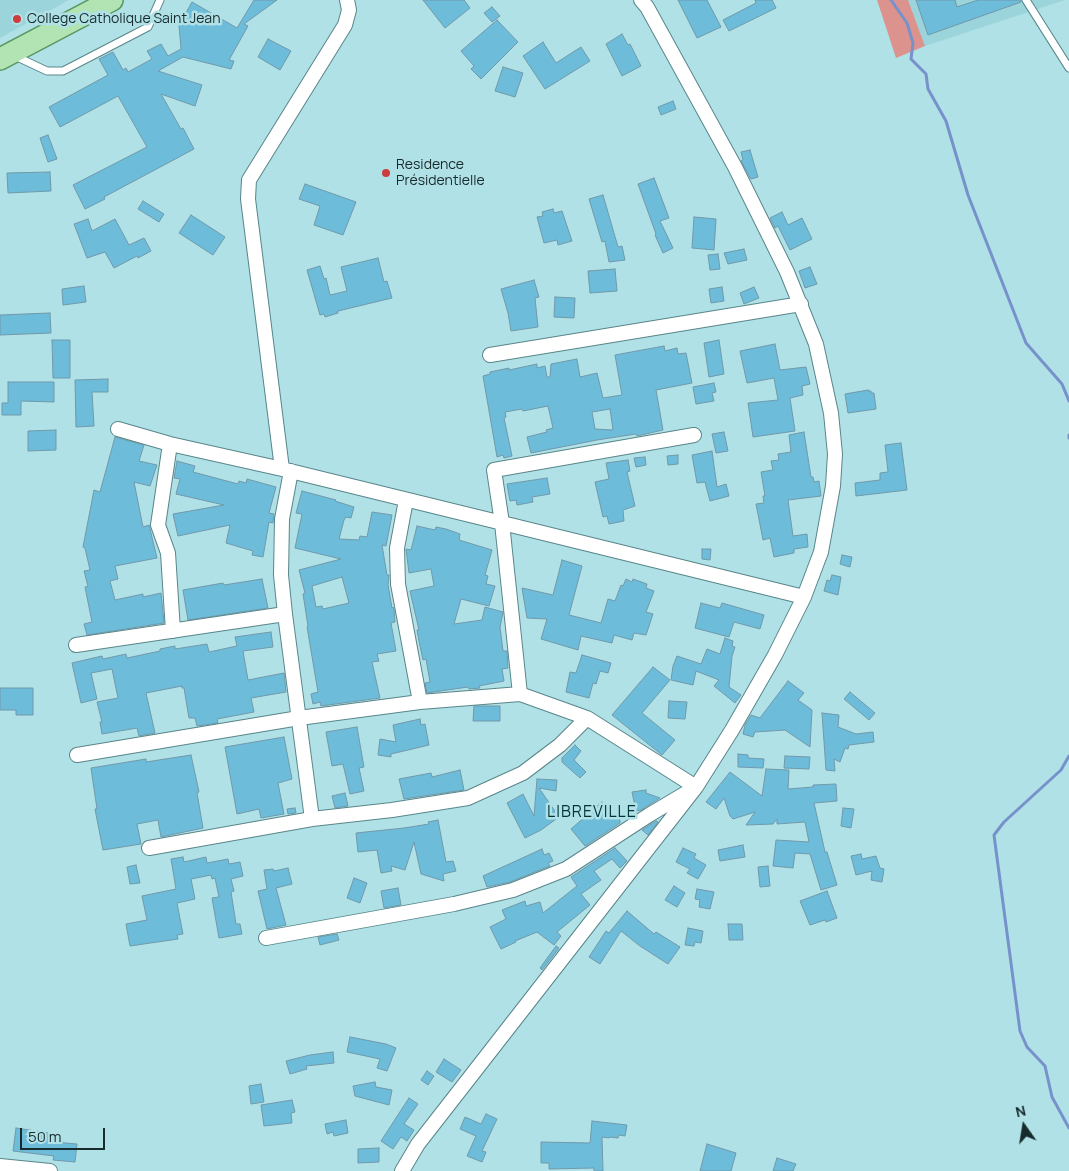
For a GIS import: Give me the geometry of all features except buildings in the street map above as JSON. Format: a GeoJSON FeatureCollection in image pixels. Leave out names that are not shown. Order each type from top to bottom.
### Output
{"type":"FeatureCollection","features":[{"type":"Feature","properties":{"kind":"main road"},"geometry":{"type":"LineString","coordinates":[[5,56],[112,0]]}},
{"type":"Feature","properties":{"kind":"street"},"geometry":{"type":"LineString","coordinates":[[312,819],[281,575],[282,519],[287,470],[248,199],[249,180],[345,25],[349,10],[347,0]]}},
{"type":"Feature","properties":{"kind":"street"},"geometry":{"type":"LineString","coordinates":[[402,1171],[418,1144],[696,787],[732,730],[775,655],[804,597],[821,552],[832,494],[835,454],[831,413],[816,344],[787,272],[735,167],[647,7],[641,0]]}},
{"type":"Feature","properties":{"kind":"street"},"geometry":{"type":"LineString","coordinates":[[490,355],[801,304]]}},
{"type":"Feature","properties":{"kind":"street"},"geometry":{"type":"LineString","coordinates":[[118,429],[170,444],[287,470],[804,597]]}},
{"type":"Feature","properties":{"kind":"street"},"geometry":{"type":"LineString","coordinates":[[520,694],[502,523],[494,470],[694,435]]}},
{"type":"Feature","properties":{"kind":"street"},"geometry":{"type":"LineString","coordinates":[[170,444],[158,525],[168,553],[173,631]]}},
{"type":"Feature","properties":{"kind":"street"},"geometry":{"type":"LineString","coordinates":[[406,500],[397,548],[398,584],[420,702]]}},
{"type":"Feature","properties":{"kind":"street"},"geometry":{"type":"LineString","coordinates":[[76,645],[285,614]]}},
{"type":"Feature","properties":{"kind":"street"},"geometry":{"type":"LineString","coordinates":[[77,755],[299,718],[420,702],[520,694],[586,718],[696,787]]}},
{"type":"Feature","properties":{"kind":"street"},"geometry":{"type":"LineString","coordinates":[[149,848],[312,819],[392,810],[468,798],[523,773],[560,745],[586,718]]}},
{"type":"Feature","properties":{"kind":"street"},"geometry":{"type":"LineString","coordinates":[[266,938],[454,904],[513,890],[566,869],[696,787]]}},
{"type":"Feature","properties":{"kind":"street"},"geometry":{"type":"LineString","coordinates":[[0,1166],[50,1171]]}},
{"type":"Feature","properties":{"kind":"lane"},"geometry":{"type":"LineString","coordinates":[[5,56],[47,71],[63,71],[148,27],[160,0]]}},
{"type":"Feature","properties":{"kind":"lane"},"geometry":{"type":"LineString","coordinates":[[1026,0],[1069,68]]}},
{"type":"Feature","properties":{"kind":"shaded area","name":"College Catholique Saint Jean"},"geometry":{"type":"Polygon","coordinates":[[[0,0],[69,0],[0,38],[0,0]]]}},
{"type":"Feature","properties":{"kind":"shaded area"},"geometry":{"type":"Polygon","coordinates":[[[877,0],[908,0],[925,46],[896,58],[877,0]]]}},
{"type":"Feature","properties":{"kind":"shaded area"},"geometry":{"type":"Polygon","coordinates":[[[908,0],[1065,0],[925,46],[908,0]]]}},
{"type":"Feature","properties":{"kind":"waterway"},"geometry":{"type":"LineString","coordinates":[[891,0],[907,23],[913,43],[911,59],[926,74],[928,89],[946,121],[968,195],[1026,343],[1062,384],[1069,401]]}},
{"type":"Feature","properties":{"kind":"waterway"},"geometry":{"type":"LineString","coordinates":[[1069,756],[1061,770],[1004,822],[994,835],[1020,1031],[1027,1047],[1045,1066],[1052,1097],[1069,1128]]}},
{"type":"Feature","properties":{"kind":"place","name":"College Catholique Saint Jean"},"geometry":{"type":"Point","coordinates":[17,19]}},
{"type":"Feature","properties":{"kind":"place","name":"Residence Présidentielle"},"geometry":{"type":"Point","coordinates":[386,173]}},
{"type":"Feature","properties":{"kind":"district","name":"LIBREVILLE"},"geometry":{"type":"Point","coordinates":[592,813]}}]}
